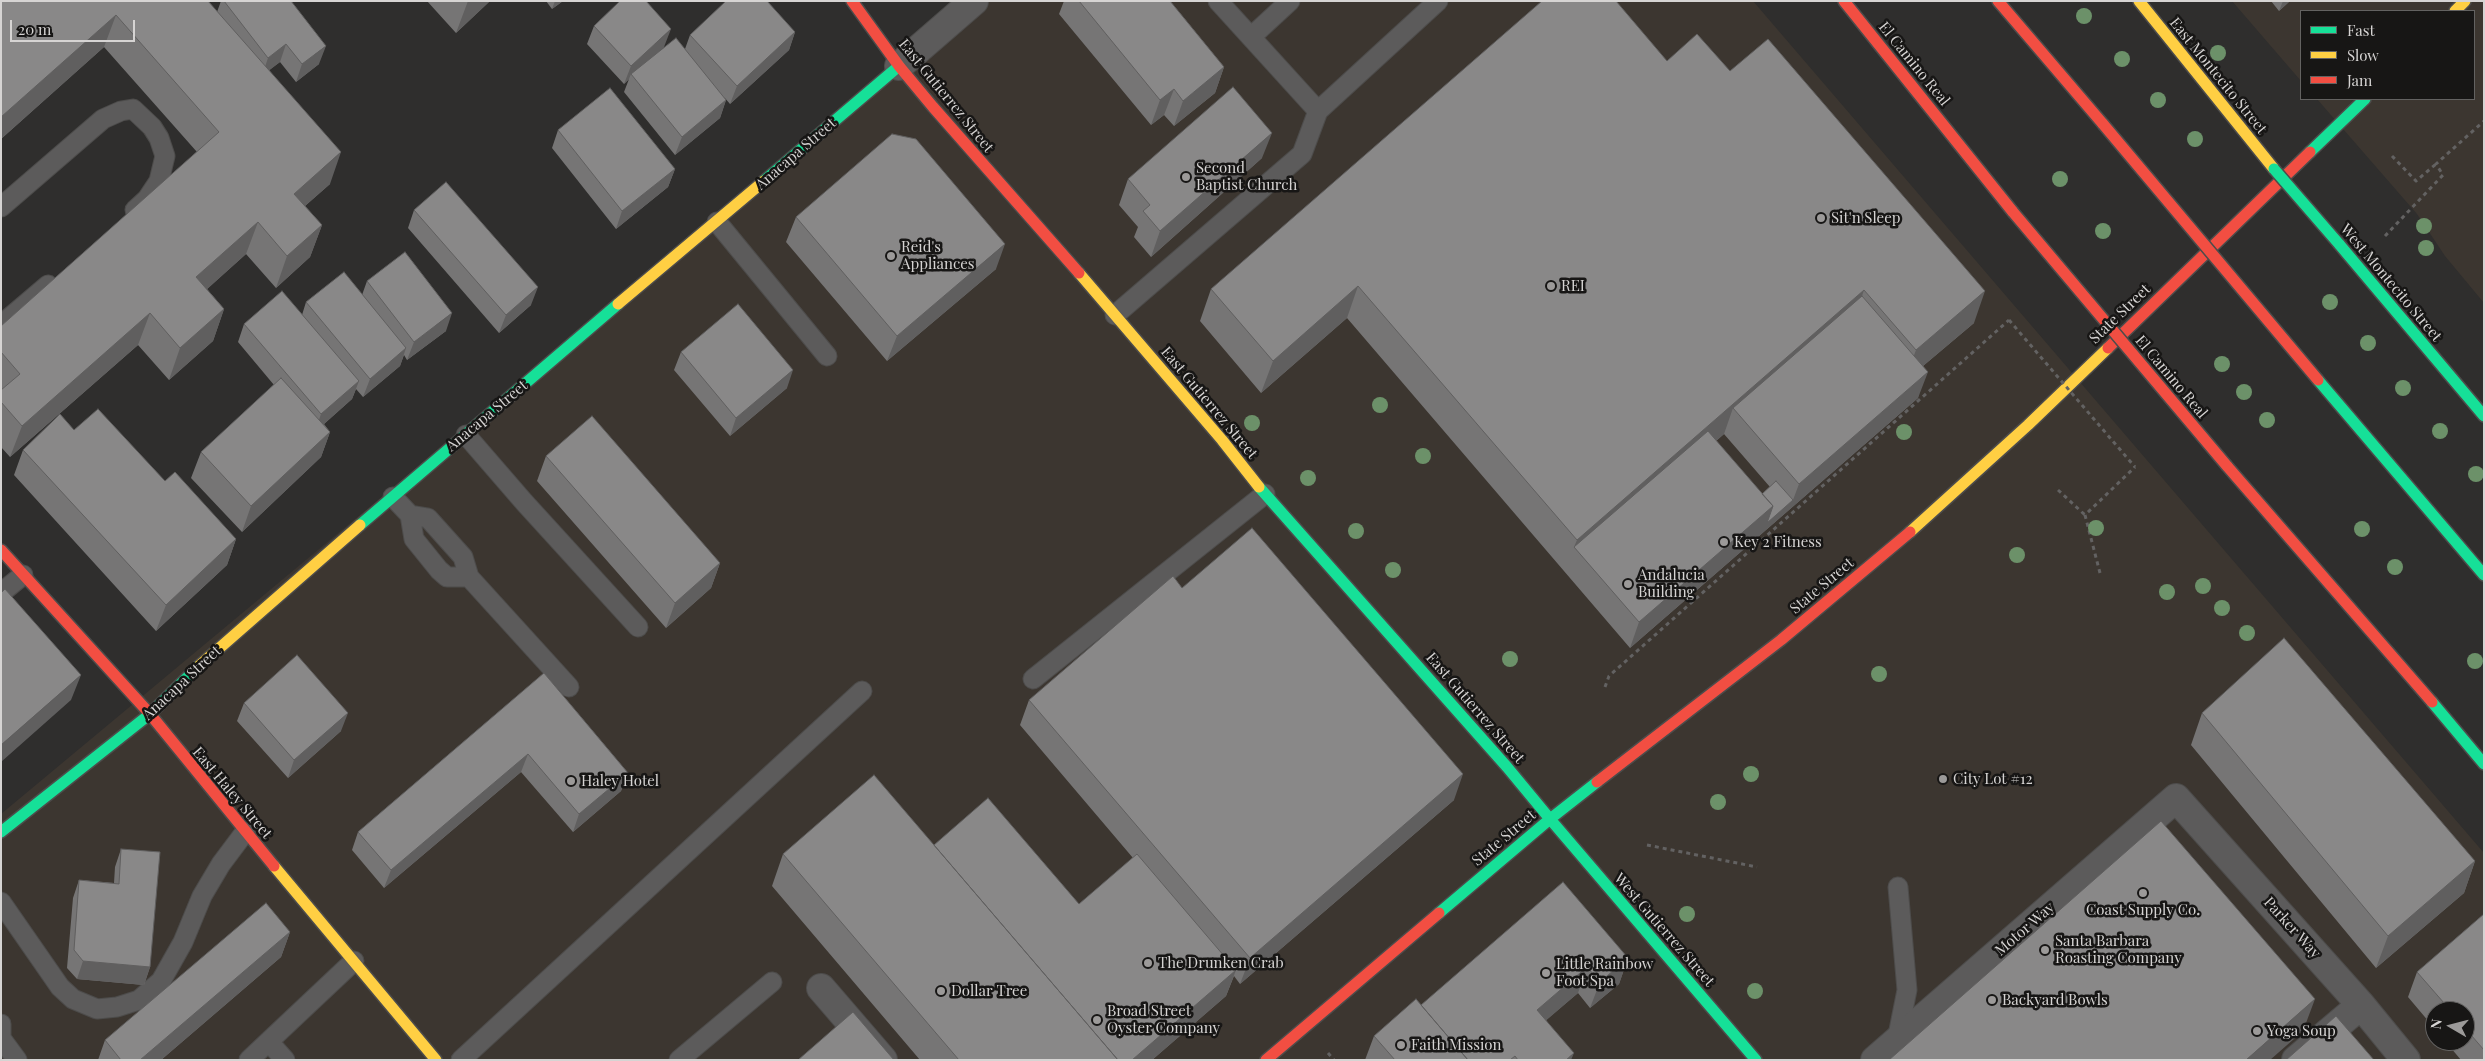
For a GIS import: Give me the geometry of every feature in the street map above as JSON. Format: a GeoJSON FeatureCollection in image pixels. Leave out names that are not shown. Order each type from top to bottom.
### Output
{"type":"FeatureCollection","features":[{"type":"Feature","properties":{"kind":"main road","name":"East Gutierrez Street"},"geometry":{"type":"LineString","coordinates":[[852,1],[899,66],[1222,440],[1265,494],[1507,767],[1550,819]]}},
{"type":"Feature","properties":{"kind":"main road","name":"El Camino Real"},"geometry":{"type":"LineString","coordinates":[[1844,1],[2013,212],[2227,466],[2386,647],[2484,764]]}},
{"type":"Feature","properties":{"kind":"main road"},"geometry":{"type":"LineString","coordinates":[[1998,1],[2484,575]]}},
{"type":"Feature","properties":{"kind":"main road","name":"East Montecito Street"},"geometry":{"type":"LineString","coordinates":[[2139,1],[2274,169]]}},
{"type":"Feature","properties":{"kind":"main road"},"geometry":{"type":"LineString","coordinates":[[2456,10],[2465,1]]}},
{"type":"Feature","properties":{"kind":"main road","name":"Anacapa Street"},"geometry":{"type":"LineString","coordinates":[[1,832],[150,714],[189,675],[393,497],[899,66]]}},
{"type":"Feature","properties":{"kind":"main road","name":"State Street"},"geometry":{"type":"LineString","coordinates":[[1266,1060],[1550,819],[1781,640],[1926,518],[2028,425],[2363,100]]}},
{"type":"Feature","properties":{"kind":"main road","name":"West Montecito Street"},"geometry":{"type":"LineString","coordinates":[[2274,169],[2484,416]]}},
{"type":"Feature","properties":{"kind":"main road","name":"East Haley Street"},"geometry":{"type":"LineString","coordinates":[[1,550],[150,714],[245,832],[436,1060]]}},
{"type":"Feature","properties":{"kind":"main road","name":"West Gutierrez Street"},"geometry":{"type":"LineString","coordinates":[[1550,819],[1756,1060]]}},
{"type":"Feature","properties":{"kind":"street","name":"Anacapa Street"},"geometry":{"type":"LineString","coordinates":[[899,66],[974,1]]}},
{"type":"Feature","properties":{"kind":"street","name":"Parker Way"},"geometry":{"type":"LineString","coordinates":[[2176,798],[2361,1005],[2406,1060]]}},
{"type":"Feature","properties":{"kind":"street","name":"Motor Way"},"geometry":{"type":"LineString","coordinates":[[1875,1060],[2176,798]]}},
{"type":"Feature","properties":{"kind":"street"},"geometry":{"type":"LineString","coordinates":[[821,988],[883,1060]]}},
{"type":"Feature","properties":{"kind":"street"},"geometry":{"type":"LineString","coordinates":[[2296,1060],[2361,1005]]}},
{"type":"Feature","properties":{"kind":"lane"},"geometry":{"type":"LineString","coordinates":[[1218,1],[1318,111]]}},
{"type":"Feature","properties":{"kind":"lane"},"geometry":{"type":"LineString","coordinates":[[1251,37],[1290,1]]}},
{"type":"Feature","properties":{"kind":"lane"},"geometry":{"type":"LineString","coordinates":[[1115,315],[1302,154],[1318,111],[1438,1]]}},
{"type":"Feature","properties":{"kind":"lane"},"geometry":{"type":"LineString","coordinates":[[1,207],[104,119],[121,111],[133,109],[152,127],[165,156],[159,181],[146,199],[124,219]]}},
{"type":"Feature","properties":{"kind":"lane"},"geometry":{"type":"LineString","coordinates":[[717,222],[828,356]]}},
{"type":"Feature","properties":{"kind":"lane"},"geometry":{"type":"LineString","coordinates":[[1,325],[60,275]]}},
{"type":"Feature","properties":{"kind":"lane"},"geometry":{"type":"LineString","coordinates":[[466,435],[524,502],[638,627]]}},
{"type":"Feature","properties":{"kind":"lane"},"geometry":{"type":"LineString","coordinates":[[1034,679],[1265,494]]}},
{"type":"Feature","properties":{"kind":"lane"},"geometry":{"type":"LineString","coordinates":[[393,497],[410,515],[414,539],[439,570],[447,577],[469,577]]}},
{"type":"Feature","properties":{"kind":"lane"},"geometry":{"type":"LineString","coordinates":[[410,515],[428,518],[464,557],[469,577],[570,687]]}},
{"type":"Feature","properties":{"kind":"lane"},"geometry":{"type":"LineString","coordinates":[[1,592],[22,575]]}},
{"type":"Feature","properties":{"kind":"lane"},"geometry":{"type":"LineString","coordinates":[[461,1060],[862,691]]}},
{"type":"Feature","properties":{"kind":"lane"},"geometry":{"type":"LineString","coordinates":[[1,902],[60,987],[73,999],[97,1009],[117,1008],[139,1000],[161,981],[183,942],[202,896],[221,864],[245,832]]}},
{"type":"Feature","properties":{"kind":"lane"},"geometry":{"type":"LineString","coordinates":[[1897,1040],[1907,990],[1898,887]]}},
{"type":"Feature","properties":{"kind":"lane"},"geometry":{"type":"LineString","coordinates":[[249,1060],[354,961]]}},
{"type":"Feature","properties":{"kind":"lane"},"geometry":{"type":"LineString","coordinates":[[679,1060],[772,982]]}},
{"type":"Feature","properties":{"kind":"lane"},"geometry":{"type":"LineString","coordinates":[[2,1035],[17,1060]]}},
{"type":"Feature","properties":{"kind":"lane"},"geometry":{"type":"LineString","coordinates":[[269,1042],[285,1060]]}},
{"type":"Feature","properties":{"kind":"path"},"geometry":{"type":"LineString","coordinates":[[2392,156],[2416,181],[2484,121]]}},
{"type":"Feature","properties":{"kind":"path"},"geometry":{"type":"LineString","coordinates":[[2385,236],[2443,175],[2436,164]]}},
{"type":"Feature","properties":{"kind":"path"},"geometry":{"type":"LineString","coordinates":[[1606,687],[1609,676],[2009,320],[2136,467],[2086,515]]}},
{"type":"Feature","properties":{"kind":"path"},"geometry":{"type":"LineString","coordinates":[[2058,490],[2086,515],[2100,573]]}},
{"type":"Feature","properties":{"kind":"path"},"geometry":{"type":"LineString","coordinates":[[1647,845],[1757,867]]}},
{"type":"Feature","properties":{"kind":"shaded area"},"geometry":{"type":"Polygon","coordinates":[[[977,1],[1753,1],[2484,853],[2484,1060],[1,1060],[1,814],[977,1]]]}},
{"type":"Feature","properties":{"kind":"shaded area"},"geometry":{"type":"Polygon","coordinates":[[[2232,1],[2484,1],[2484,303],[2445,256],[2417,214],[2318,100],[2475,100],[2475,10],[2300,10],[2300,80],[2232,1]]]}},
{"type":"Feature","properties":{"kind":"building"},"geometry":{"type":"Polygon","coordinates":[[[1,1],[208,1],[341,152],[294,194],[322,225],[287,256],[258,222],[196,277],[224,309],[180,348],[150,313],[22,426],[1,402],[1,390],[20,374],[1,352],[1,326],[219,132],[116,15],[1,117],[1,1]]]}},
{"type":"Feature","properties":{"kind":"building"},"geometry":{"type":"Polygon","coordinates":[[[224,1],[291,1],[326,46],[302,64],[286,44],[268,58],[224,1]]]}},
{"type":"Feature","properties":{"kind":"building"},"geometry":{"type":"Polygon","coordinates":[[[620,1],[646,1],[671,29],[631,66],[594,26],[620,1]]]}},
{"type":"Feature","properties":{"kind":"building"},"geometry":{"type":"Polygon","coordinates":[[[726,1],[767,1],[795,32],[737,86],[690,35],[726,1]]]}},
{"type":"Feature","properties":{"kind":"building"},"geometry":{"type":"Polygon","coordinates":[[[1079,1],[1170,1],[1224,67],[1183,101],[1174,89],[1160,100],[1079,1]]]}},
{"type":"Feature","properties":{"kind":"building"},"geometry":{"type":"Polygon","coordinates":[[[1542,1],[1616,1],[1667,61],[1697,34],[1730,71],[1768,39],[1985,291],[1916,350],[1864,290],[1577,540],[1358,286],[1273,361],[1211,289],[1542,1]]]}},
{"type":"Feature","properties":{"kind":"building"},"geometry":{"type":"Polygon","coordinates":[[[676,38],[726,100],[682,137],[631,74],[676,38]]]}},
{"type":"Feature","properties":{"kind":"building"},"geometry":{"type":"Polygon","coordinates":[[[1233,87],[1272,133],[1160,231],[1143,211],[1150,205],[1128,179],[1233,87]]]}},
{"type":"Feature","properties":{"kind":"building"},"geometry":{"type":"Polygon","coordinates":[[[610,88],[675,169],[622,211],[558,130],[610,88]]]}},
{"type":"Feature","properties":{"kind":"building"},"geometry":{"type":"Polygon","coordinates":[[[892,134],[916,139],[1005,244],[897,336],[796,217],[892,134]]]}},
{"type":"Feature","properties":{"kind":"building"},"geometry":{"type":"Polygon","coordinates":[[[446,182],[538,287],[506,315],[414,210],[446,182]]]}},
{"type":"Feature","properties":{"kind":"building"},"geometry":{"type":"Polygon","coordinates":[[[405,252],[452,313],[414,342],[367,281],[405,252]]]}},
{"type":"Feature","properties":{"kind":"building"},"geometry":{"type":"Polygon","coordinates":[[[344,272],[406,348],[370,379],[306,302],[344,272]]]}},
{"type":"Feature","properties":{"kind":"building"},"geometry":{"type":"Polygon","coordinates":[[[282,291],[359,381],[321,414],[244,324],[282,291]]]}},
{"type":"Feature","properties":{"kind":"building"},"geometry":{"type":"Polygon","coordinates":[[[1862,296],[1928,372],[1799,484],[1733,408],[1862,296]]]}},
{"type":"Feature","properties":{"kind":"building"},"geometry":{"type":"Polygon","coordinates":[[[738,304],[793,370],[736,418],[681,352],[738,304]]]}},
{"type":"Feature","properties":{"kind":"building"},"geometry":{"type":"Polygon","coordinates":[[[281,378],[330,432],[251,506],[201,452],[281,378]]]}},
{"type":"Feature","properties":{"kind":"building"},"geometry":{"type":"Polygon","coordinates":[[[98,409],[165,481],[175,472],[236,539],[166,605],[23,450],[60,414],[74,430],[98,409]]]}},
{"type":"Feature","properties":{"kind":"building"},"geometry":{"type":"Polygon","coordinates":[[[592,416],[720,563],[675,603],[546,456],[592,416]]]}},
{"type":"Feature","properties":{"kind":"building"},"geometry":{"type":"Polygon","coordinates":[[[1708,431],[1773,506],[1639,622],[1574,547],[1708,431]]]}},
{"type":"Feature","properties":{"kind":"building"},"geometry":{"type":"Polygon","coordinates":[[[1776,481],[1793,500],[1767,523],[1773,506],[1762,494],[1776,481]]]}},
{"type":"Feature","properties":{"kind":"building"},"geometry":{"type":"Polygon","coordinates":[[[1252,528],[1463,774],[1250,958],[1029,700],[1173,576],[1182,588],[1252,528]]]}},
{"type":"Feature","properties":{"kind":"building"},"geometry":{"type":"Polygon","coordinates":[[[5,589],[81,675],[1,745],[1,593],[5,589]]]}},
{"type":"Feature","properties":{"kind":"building"},"geometry":{"type":"Polygon","coordinates":[[[2284,638],[2475,861],[2388,936],[2202,713],[2284,638]]]}},
{"type":"Feature","properties":{"kind":"building"},"geometry":{"type":"Polygon","coordinates":[[[297,655],[348,713],[294,760],[244,703],[297,655]]]}},
{"type":"Feature","properties":{"kind":"building","name":"Haley Hotel"},"geometry":{"type":"Polygon","coordinates":[[[544,673],[628,773],[579,814],[528,754],[391,870],[358,832],[544,673]]]}},
{"type":"Feature","properties":{"kind":"building"},"geometry":{"type":"Polygon","coordinates":[[[874,775],[1118,1060],[959,1060],[783,854],[874,775]]]}},
{"type":"Feature","properties":{"kind":"building"},"geometry":{"type":"Polygon","coordinates":[[[988,798],[1079,904],[1137,854],[1236,970],[1132,1060],[1118,1060],[934,845],[988,798]]]}},
{"type":"Feature","properties":{"kind":"building"},"geometry":{"type":"Polygon","coordinates":[[[2161,821],[2315,999],[2246,1060],[1889,1060],[2161,821]]]}},
{"type":"Feature","properties":{"kind":"building"},"geometry":{"type":"Polygon","coordinates":[[[121,849],[160,852],[150,967],[83,961],[74,950],[79,880],[119,884],[121,849]]]}},
{"type":"Feature","properties":{"kind":"building"},"geometry":{"type":"Polygon","coordinates":[[[1563,882],[1628,958],[1600,982],[1587,967],[1537,1010],[1574,1053],[1566,1060],[1518,1060],[1515,1056],[1510,1060],[1468,1060],[1421,1005],[1563,882]]]}},
{"type":"Feature","properties":{"kind":"building"},"geometry":{"type":"Polygon","coordinates":[[[266,903],[290,932],[140,1060],[121,1060],[105,1040],[266,903]]]}},
{"type":"Feature","properties":{"kind":"building"},"geometry":{"type":"Polygon","coordinates":[[[2484,914],[2484,1050],[2475,1040],[2475,1001],[2442,1001],[2417,972],[2484,914]]]}},
{"type":"Feature","properties":{"kind":"building"},"geometry":{"type":"Polygon","coordinates":[[[1416,999],[1468,1060],[1395,1060],[1374,1036],[1416,999]]]}},
{"type":"Feature","properties":{"kind":"building"},"geometry":{"type":"Polygon","coordinates":[[[853,1012],[894,1060],[798,1060],[853,1012]]]}},
{"type":"Feature","properties":{"kind":"building"},"geometry":{"type":"Polygon","coordinates":[[[2336,1016],[2374,1060],[2286,1060],[2336,1016]]]}},
{"type":"Feature","properties":{"kind":"traffic: fast"},"geometry":{"type":"LineString","coordinates":[[764,181],[899,66]]}},
{"type":"Feature","properties":{"kind":"traffic: fast"},"geometry":{"type":"LineString","coordinates":[[2310,152],[2364,100]]}},
{"type":"Feature","properties":{"kind":"traffic: fast"},"geometry":{"type":"LineString","coordinates":[[2274,169],[2339,244]]}},
{"type":"Feature","properties":{"kind":"traffic: fast"},"geometry":{"type":"LineString","coordinates":[[2339,244],[2484,416]]}},
{"type":"Feature","properties":{"kind":"traffic: fast"},"geometry":{"type":"LineString","coordinates":[[360,525],[618,304]]}},
{"type":"Feature","properties":{"kind":"traffic: fast"},"geometry":{"type":"LineString","coordinates":[[2318,380],[2484,575]]}},
{"type":"Feature","properties":{"kind":"traffic: fast"},"geometry":{"type":"LineString","coordinates":[[1259,487],[1507,767],[1550,819]]}},
{"type":"Feature","properties":{"kind":"traffic: fast"},"geometry":{"type":"LineString","coordinates":[[1,832],[150,714],[199,666]]}},
{"type":"Feature","properties":{"kind":"traffic: fast"},"geometry":{"type":"LineString","coordinates":[[2432,702],[2484,764]]}},
{"type":"Feature","properties":{"kind":"traffic: fast"},"geometry":{"type":"LineString","coordinates":[[1439,913],[1550,819],[1597,782]]}},
{"type":"Feature","properties":{"kind":"traffic: fast"},"geometry":{"type":"LineString","coordinates":[[1550,819],[1756,1060]]}},
{"type":"Feature","properties":{"kind":"traffic: slow"},"geometry":{"type":"LineString","coordinates":[[2139,1],[2274,169]]}},
{"type":"Feature","properties":{"kind":"traffic: slow"},"geometry":{"type":"LineString","coordinates":[[2456,10],[2465,1]]}},
{"type":"Feature","properties":{"kind":"traffic: slow"},"geometry":{"type":"LineString","coordinates":[[618,304],[764,181]]}},
{"type":"Feature","properties":{"kind":"traffic: slow"},"geometry":{"type":"LineString","coordinates":[[1079,273],[1222,440],[1259,487]]}},
{"type":"Feature","properties":{"kind":"traffic: slow"},"geometry":{"type":"LineString","coordinates":[[1910,532],[2028,425],[2108,348]]}},
{"type":"Feature","properties":{"kind":"traffic: slow"},"geometry":{"type":"LineString","coordinates":[[199,666],[360,525]]}},
{"type":"Feature","properties":{"kind":"traffic: slow"},"geometry":{"type":"LineString","coordinates":[[274,866],[436,1060]]}},
{"type":"Feature","properties":{"kind":"traffic: jam"},"geometry":{"type":"LineString","coordinates":[[852,1],[899,66],[933,107],[1079,273]]}},
{"type":"Feature","properties":{"kind":"traffic: jam"},"geometry":{"type":"LineString","coordinates":[[1844,1],[2013,212]]}},
{"type":"Feature","properties":{"kind":"traffic: jam"},"geometry":{"type":"LineString","coordinates":[[1998,1],[2103,124]]}},
{"type":"Feature","properties":{"kind":"traffic: jam"},"geometry":{"type":"LineString","coordinates":[[2103,124],[2318,380]]}},
{"type":"Feature","properties":{"kind":"traffic: jam"},"geometry":{"type":"LineString","coordinates":[[2108,348],[2310,152]]}},
{"type":"Feature","properties":{"kind":"traffic: jam"},"geometry":{"type":"LineString","coordinates":[[2013,212],[2227,466]]}},
{"type":"Feature","properties":{"kind":"traffic: jam"},"geometry":{"type":"LineString","coordinates":[[2227,466],[2432,702]]}},
{"type":"Feature","properties":{"kind":"traffic: jam"},"geometry":{"type":"LineString","coordinates":[[1597,782],[1781,640],[1910,532]]}},
{"type":"Feature","properties":{"kind":"traffic: jam"},"geometry":{"type":"LineString","coordinates":[[1,550],[150,714],[274,866]]}},
{"type":"Feature","properties":{"kind":"traffic: jam"},"geometry":{"type":"LineString","coordinates":[[1266,1060],[1439,913]]}},
{"type":"Feature","properties":{"kind":"place","name":"Second Baptist Church"},"geometry":{"type":"Point","coordinates":[1186,177]}},
{"type":"Feature","properties":{"kind":"place","name":"Sit'n Sleep"},"geometry":{"type":"Point","coordinates":[1821,218]}},
{"type":"Feature","properties":{"kind":"place","name":"Reid's Appliances"},"geometry":{"type":"Point","coordinates":[891,256]}},
{"type":"Feature","properties":{"kind":"place","name":"REI"},"geometry":{"type":"Point","coordinates":[1551,286]}},
{"type":"Feature","properties":{"kind":"place","name":"Key 2 Fitness"},"geometry":{"type":"Point","coordinates":[1724,542]}},
{"type":"Feature","properties":{"kind":"place","name":"Andalucia Building"},"geometry":{"type":"Point","coordinates":[1628,584]}},
{"type":"Feature","properties":{"kind":"place","name":"City Lot #12"},"geometry":{"type":"Point","coordinates":[1943,779]}},
{"type":"Feature","properties":{"kind":"place","name":"Haley Hotel"},"geometry":{"type":"Point","coordinates":[571,781]}},
{"type":"Feature","properties":{"kind":"place","name":"Coast Supply Co."},"geometry":{"type":"Point","coordinates":[2143,893]}},
{"type":"Feature","properties":{"kind":"place","name":"Santa Barbara Roasting Company"},"geometry":{"type":"Point","coordinates":[2045,950]}},
{"type":"Feature","properties":{"kind":"place","name":"The Drunken Crab"},"geometry":{"type":"Point","coordinates":[1148,963]}},
{"type":"Feature","properties":{"kind":"place","name":"Little Rainbow Foot Spa"},"geometry":{"type":"Point","coordinates":[1546,973]}},
{"type":"Feature","properties":{"kind":"place","name":"Dollar Tree"},"geometry":{"type":"Point","coordinates":[941,991]}},
{"type":"Feature","properties":{"kind":"place","name":"Backyard Bowls"},"geometry":{"type":"Point","coordinates":[1992,1000]}},
{"type":"Feature","properties":{"kind":"place","name":"Broad Street Oyster Company"},"geometry":{"type":"Point","coordinates":[1097,1020]}},
{"type":"Feature","properties":{"kind":"place","name":"Yoga Soup"},"geometry":{"type":"Point","coordinates":[2257,1031]}},
{"type":"Feature","properties":{"kind":"place","name":"Faith Mission"},"geometry":{"type":"Point","coordinates":[1401,1045]}}]}
